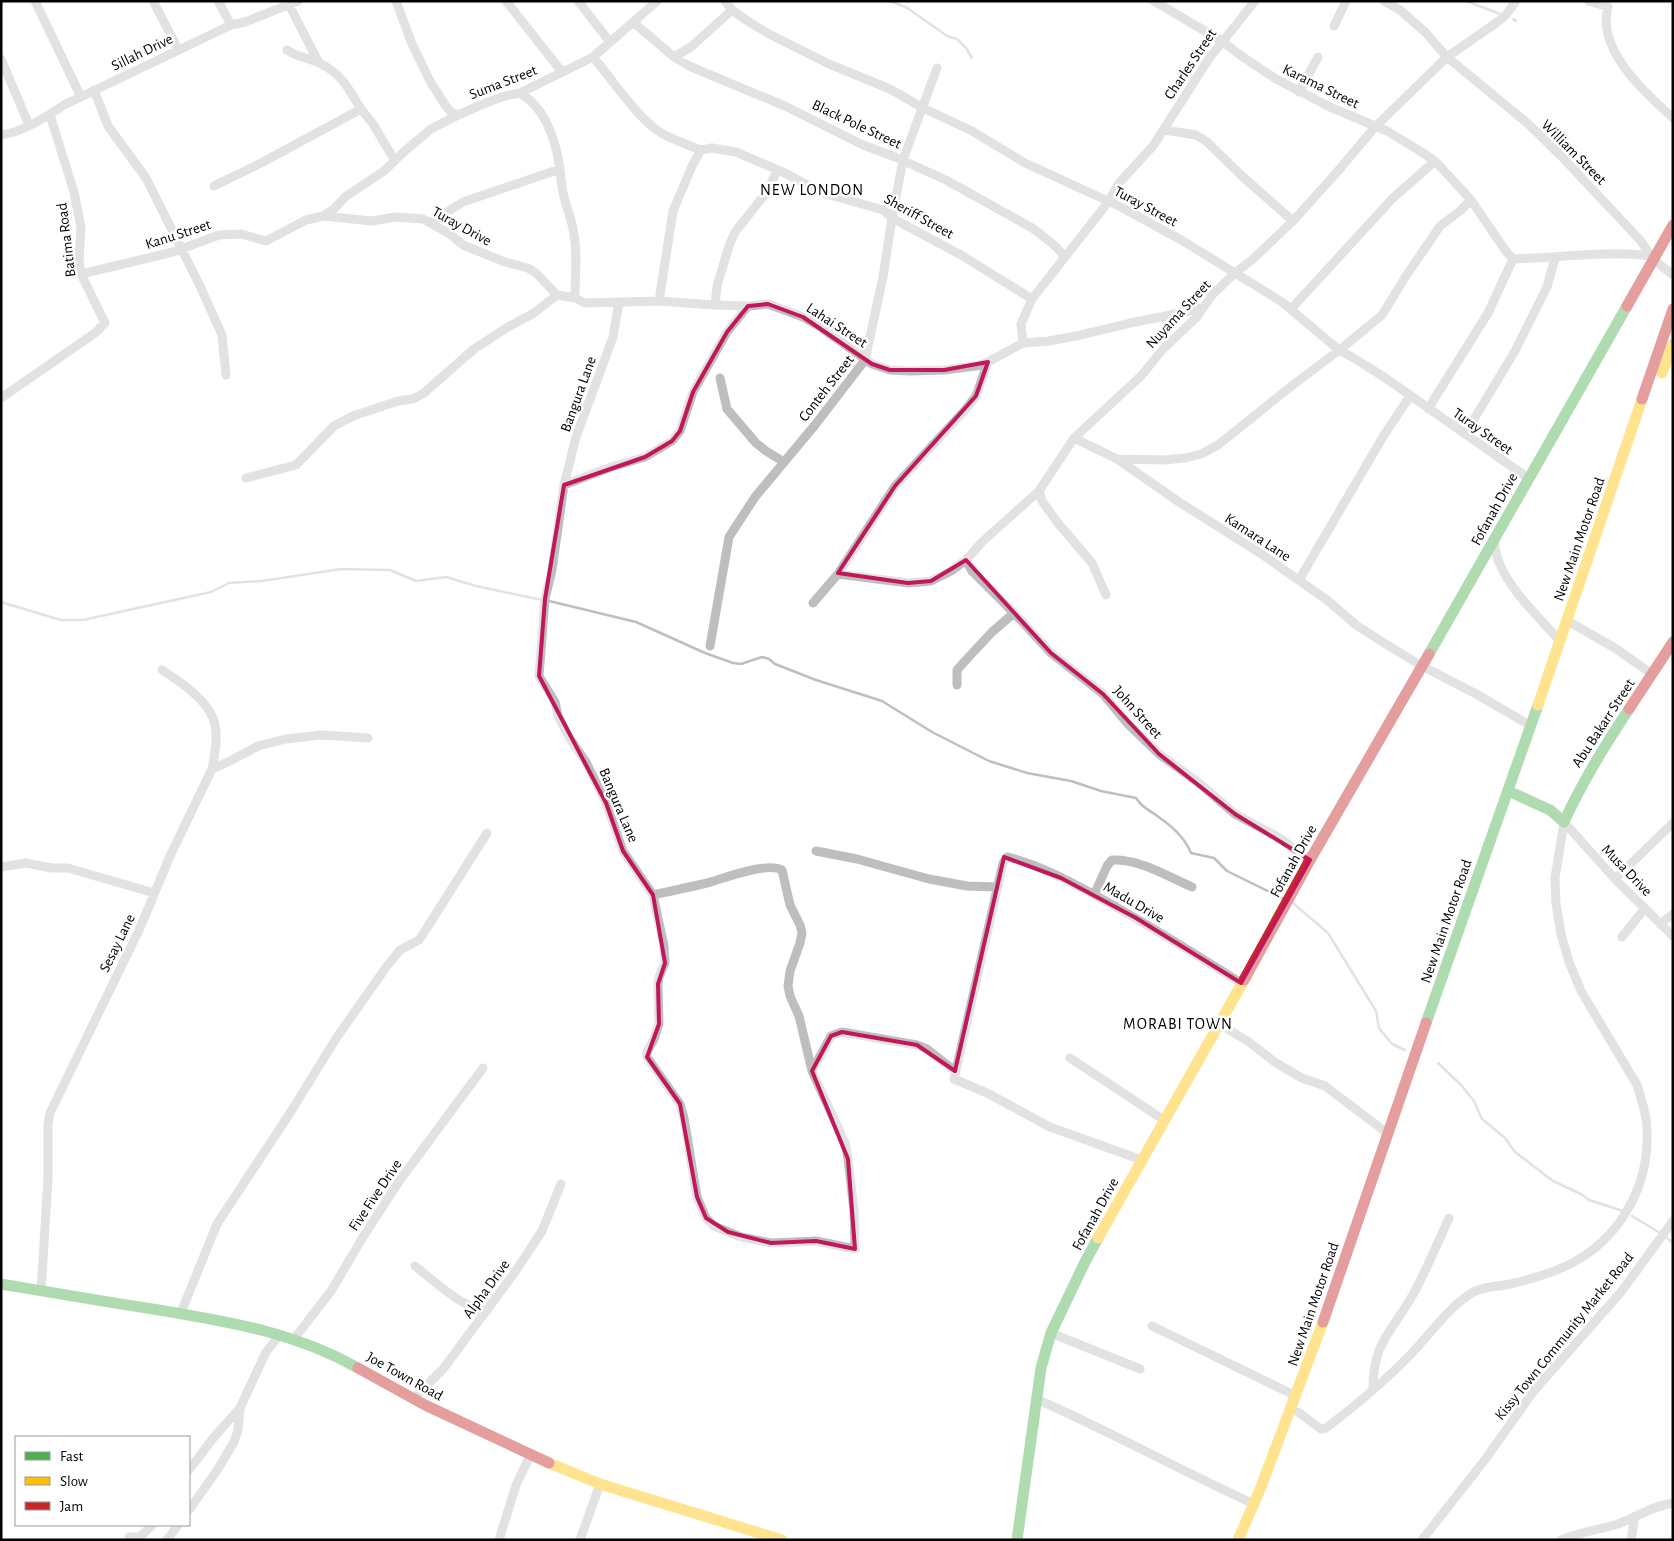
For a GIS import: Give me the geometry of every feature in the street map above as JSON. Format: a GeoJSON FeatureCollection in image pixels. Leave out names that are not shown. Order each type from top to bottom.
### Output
{"type":"FeatureCollection","features":[{"type":"Feature","properties":{"kind":"main road","name":"Fofanah Drive"},"geometry":{"type":"LineString","coordinates":[[1017,1540],[1041,1368],[1051,1333],[1086,1260],[1310,860],[1494,541],[1652,258],[1673,225]]}},
{"type":"Feature","properties":{"kind":"main road","name":"New Main Motor Road"},"geometry":{"type":"LineString","coordinates":[[1238,1540],[1296,1396],[1531,726],[1673,309]]}},
{"type":"Feature","properties":{"kind":"main road","name":"New Main Motor Road"},"geometry":{"type":"LineString","coordinates":[[1246,1540],[1298,1412],[1640,431],[1673,344]]}},
{"type":"Feature","properties":{"kind":"main road","name":"Abu Bakarr Street"},"geometry":{"type":"LineString","coordinates":[[1564,822],[1574,798],[1623,715],[1673,642]]}},
{"type":"Feature","properties":{"kind":"main road"},"geometry":{"type":"LineString","coordinates":[[1515,794],[1550,810],[1564,822]]}},
{"type":"Feature","properties":{"kind":"main road","name":"Joe Town Road"},"geometry":{"type":"LineString","coordinates":[[1,1284],[244,1325],[294,1339],[336,1355],[425,1405],[530,1456],[600,1484],[782,1540]]}},
{"type":"Feature","properties":{"kind":"street"},"geometry":{"type":"LineString","coordinates":[[35,1],[81,97]]}},
{"type":"Feature","properties":{"kind":"street"},"geometry":{"type":"LineString","coordinates":[[153,1],[178,49]]}},
{"type":"Feature","properties":{"kind":"street"},"geometry":{"type":"LineString","coordinates":[[218,1],[230,25]]}},
{"type":"Feature","properties":{"kind":"street"},"geometry":{"type":"LineString","coordinates":[[396,1],[412,44],[430,81],[445,105],[451,112],[458,115]]}},
{"type":"Feature","properties":{"kind":"street"},"geometry":{"type":"LineString","coordinates":[[506,1],[562,72]]}},
{"type":"Feature","properties":{"kind":"street"},"geometry":{"type":"LineString","coordinates":[[578,1],[610,42]]}},
{"type":"Feature","properties":{"kind":"street","name":"Suma Street"},"geometry":{"type":"LineString","coordinates":[[384,171],[431,129],[458,115],[508,95],[520,94],[594,56],[657,1]]}},
{"type":"Feature","properties":{"kind":"street","name":"Turay Street"},"geometry":{"type":"LineString","coordinates":[[725,1],[732,10],[769,34],[830,64],[890,89],[923,108],[965,127],[1026,163],[1109,201],[1176,237],[1291,309],[1339,350],[1410,396],[1528,478]]}},
{"type":"Feature","properties":{"kind":"street","name":"Karama Street"},"geometry":{"type":"LineString","coordinates":[[1154,1],[1222,41],[1276,79],[1299,92],[1387,132],[1434,161],[1471,200],[1500,244],[1513,259]]}},
{"type":"Feature","properties":{"kind":"street","name":"Charles Street"},"geometry":{"type":"LineString","coordinates":[[1023,343],[1021,324],[1032,299],[1109,201],[1119,182],[1153,146],[1208,60],[1255,1]]}},
{"type":"Feature","properties":{"kind":"street"},"geometry":{"type":"LineString","coordinates":[[1334,26],[1346,1]]}},
{"type":"Feature","properties":{"kind":"street","name":"William Street"},"geometry":{"type":"LineString","coordinates":[[1384,1],[1400,10],[1425,32],[1447,57],[1526,122],[1640,240],[1652,258],[1673,275]]}},
{"type":"Feature","properties":{"kind":"street","name":"Nuyama Street"},"geometry":{"type":"LineString","coordinates":[[838,574],[908,583],[930,581],[966,560],[982,542],[1039,491],[1074,438],[1141,376],[1163,349],[1196,318],[1213,294],[1235,273],[1254,259],[1293,221],[1375,127],[1447,57],[1506,15],[1516,1]]}},
{"type":"Feature","properties":{"kind":"street"},"geometry":{"type":"LineString","coordinates":[[1588,1],[1610,4],[1605,17],[1606,29],[1613,48],[1627,71],[1645,94],[1673,118]]}},
{"type":"Feature","properties":{"kind":"street"},"geometry":{"type":"LineString","coordinates":[[294,3],[319,63]]}},
{"type":"Feature","properties":{"kind":"street","name":"Sillah Drive"},"geometry":{"type":"LineString","coordinates":[[1,135],[9,134],[50,115],[64,105],[94,90],[230,25],[245,22],[294,3]]}},
{"type":"Feature","properties":{"kind":"street"},"geometry":{"type":"LineString","coordinates":[[674,57],[691,47],[732,10]]}},
{"type":"Feature","properties":{"kind":"street","name":"Black Pole Street"},"geometry":{"type":"LineString","coordinates":[[633,22],[674,57],[697,70],[800,113],[862,145],[903,160],[946,180],[1034,229],[1066,257]]}},
{"type":"Feature","properties":{"kind":"street"},"geometry":{"type":"LineString","coordinates":[[286,50],[298,57],[319,63],[344,80],[395,161]]}},
{"type":"Feature","properties":{"kind":"street"},"geometry":{"type":"LineString","coordinates":[[594,56],[648,122],[661,133],[701,150],[692,166],[673,211],[659,301]]}},
{"type":"Feature","properties":{"kind":"street"},"geometry":{"type":"LineString","coordinates":[[1299,92],[1318,57]]}},
{"type":"Feature","properties":{"kind":"street"},"geometry":{"type":"LineString","coordinates":[[1,59],[29,125]]}},
{"type":"Feature","properties":{"kind":"street","name":"Conteh Street"},"geometry":{"type":"LineString","coordinates":[[710,646],[729,537],[755,497],[865,360],[883,277],[903,160],[937,68]]}},
{"type":"Feature","properties":{"kind":"street"},"geometry":{"type":"LineString","coordinates":[[94,90],[108,126],[146,178],[200,286],[222,335],[226,375]]}},
{"type":"Feature","properties":{"kind":"street"},"geometry":{"type":"LineString","coordinates":[[246,478],[296,465],[334,426],[353,416],[424,393],[474,349],[534,313],[556,295],[575,298],[576,252],[573,228],[562,192],[555,145],[545,121],[530,99],[520,94]]}},
{"type":"Feature","properties":{"kind":"street"},"geometry":{"type":"LineString","coordinates":[[214,186],[264,162],[361,109]]}},
{"type":"Feature","properties":{"kind":"street","name":"Batima Road"},"geometry":{"type":"LineString","coordinates":[[1,398],[105,323],[81,274],[79,260],[80,218],[74,192],[50,115]]}},
{"type":"Feature","properties":{"kind":"street"},"geometry":{"type":"LineString","coordinates":[[1164,130],[1201,138],[1293,221]]}},
{"type":"Feature","properties":{"kind":"street","name":"Sheriff Street"},"geometry":{"type":"LineString","coordinates":[[701,150],[712,148],[736,152],[763,162],[820,192],[883,210],[892,218],[961,255],[1032,299]]}},
{"type":"Feature","properties":{"kind":"street"},"geometry":{"type":"LineString","coordinates":[[1291,309],[1393,198],[1434,161]]}},
{"type":"Feature","properties":{"kind":"street"},"geometry":{"type":"LineString","coordinates":[[431,222],[463,202],[560,169]]}},
{"type":"Feature","properties":{"kind":"street"},"geometry":{"type":"LineString","coordinates":[[715,305],[717,286],[735,232],[766,193],[777,170]]}},
{"type":"Feature","properties":{"kind":"street","name":"Kanu Street"},"geometry":{"type":"LineString","coordinates":[[81,274],[173,252],[219,235],[241,234],[266,241],[306,220],[323,216],[334,209],[345,197],[384,171]]}},
{"type":"Feature","properties":{"kind":"street"},"geometry":{"type":"LineString","coordinates":[[1117,459],[1164,460],[1185,458],[1201,454],[1236,432],[1382,315],[1440,226],[1471,200]]}},
{"type":"Feature","properties":{"kind":"street","name":"Turay Drive"},"geometry":{"type":"LineString","coordinates":[[323,216],[372,221],[394,218],[423,219],[450,234],[463,245],[505,262],[528,268],[536,273],[556,295]]}},
{"type":"Feature","properties":{"kind":"street"},"geometry":{"type":"LineString","coordinates":[[1428,409],[1488,312],[1513,259],[1555,258],[1579,254],[1636,254],[1652,258]]}},
{"type":"Feature","properties":{"kind":"street"},"geometry":{"type":"LineString","coordinates":[[1465,434],[1515,351],[1547,287],[1555,258]]}},
{"type":"Feature","properties":{"kind":"street","name":"Lahai Street"},"geometry":{"type":"LineString","coordinates":[[575,298],[585,303],[659,301],[748,306],[768,304],[803,317],[819,326],[872,364],[890,370],[910,371],[944,370],[976,366],[988,362],[1023,343],[1067,338],[1204,307]]}},
{"type":"Feature","properties":{"kind":"street","name":"Bangura Lane"},"geometry":{"type":"LineString","coordinates":[[619,302],[613,337],[576,437],[564,485],[552,570],[545,600],[539,676],[555,702],[558,716],[590,770],[606,803],[623,851],[653,895],[666,963],[659,976],[658,984],[659,1024],[647,1052],[647,1057],[680,1104],[697,1197],[706,1218],[714,1226],[741,1237],[771,1243],[816,1241],[855,1249],[854,1211],[848,1159],[844,1143],[812,1071]]}},
{"type":"Feature","properties":{"kind":"street"},"geometry":{"type":"LineString","coordinates":[[564,485],[611,467],[645,457],[672,441],[680,432],[693,392],[727,332],[748,306]]}},
{"type":"Feature","properties":{"kind":"street"},"geometry":{"type":"LineString","coordinates":[[813,603],[838,574],[895,486],[976,396],[988,362]]}},
{"type":"Feature","properties":{"kind":"street"},"geometry":{"type":"LineString","coordinates":[[720,378],[727,409],[756,443],[784,462]]}},
{"type":"Feature","properties":{"kind":"street"},"geometry":{"type":"LineString","coordinates":[[1299,580],[1384,436],[1410,396]]}},
{"type":"Feature","properties":{"kind":"street","name":"Kamara Lane"},"geometry":{"type":"LineString","coordinates":[[1074,438],[1117,459],[1178,502],[1263,555],[1327,600],[1362,629],[1422,666],[1478,695],[1531,726]]}},
{"type":"Feature","properties":{"kind":"street"},"geometry":{"type":"LineString","coordinates":[[1039,491],[1042,501],[1057,522],[1092,563],[1106,595]]}},
{"type":"Feature","properties":{"kind":"street"},"geometry":{"type":"LineString","coordinates":[[1494,541],[1497,558],[1508,579],[1525,602],[1560,641]]}},
{"type":"Feature","properties":{"kind":"street","name":"John Street"},"geometry":{"type":"LineString","coordinates":[[966,560],[972,571],[1051,653],[1103,694],[1128,724],[1159,754],[1199,783],[1235,814],[1278,837],[1310,860]]}},
{"type":"Feature","properties":{"kind":"street"},"geometry":{"type":"LineString","coordinates":[[956,685],[957,670],[992,632],[1014,613]]}},
{"type":"Feature","properties":{"kind":"street"},"geometry":{"type":"LineString","coordinates":[[1573,624],[1615,648],[1652,674]]}},
{"type":"Feature","properties":{"kind":"street","name":"Sesay Lane"},"geometry":{"type":"LineString","coordinates":[[41,1292],[50,1113],[140,928],[186,821],[212,769],[216,742],[213,719],[205,706],[183,684],[162,670]]}},
{"type":"Feature","properties":{"kind":"street"},"geometry":{"type":"LineString","coordinates":[[212,769],[230,762],[258,746],[286,739],[321,735],[368,738]]}},
{"type":"Feature","properties":{"kind":"street"},"geometry":{"type":"LineString","coordinates":[[1298,1412],[1324,1429],[1373,1390],[1408,1358],[1461,1302],[1471,1294],[1482,1288],[1511,1284],[1556,1270],[1585,1255],[1604,1242],[1622,1220],[1636,1196],[1645,1167],[1647,1145],[1646,1119],[1636,1085],[1581,991],[1569,962],[1561,934],[1556,904],[1555,878],[1564,822]]}},
{"type":"Feature","properties":{"kind":"street","name":"Musa Drive"},"geometry":{"type":"LineString","coordinates":[[1564,822],[1615,879],[1673,936]]}},
{"type":"Feature","properties":{"kind":"street"},"geometry":{"type":"LineString","coordinates":[[1615,879],[1673,823]]}},
{"type":"Feature","properties":{"kind":"street"},"geometry":{"type":"LineString","coordinates":[[180,1315],[217,1224],[290,1113],[342,1029],[400,950],[419,940],[422,936],[487,833]]}},
{"type":"Feature","properties":{"kind":"street"},"geometry":{"type":"LineString","coordinates":[[816,851],[857,859],[929,879],[967,886],[998,887],[954,1079],[987,1093],[1050,1127],[1142,1160]]}},
{"type":"Feature","properties":{"kind":"street","name":"Madu Drive"},"geometry":{"type":"LineString","coordinates":[[998,887],[1003,863],[1007,858],[1019,860],[1061,878],[1136,918],[1241,983]]}},
{"type":"Feature","properties":{"kind":"street"},"geometry":{"type":"LineString","coordinates":[[1094,895],[1107,866],[1112,860],[1124,860],[1154,869],[1192,887]]}},
{"type":"Feature","properties":{"kind":"street"},"geometry":{"type":"LineString","coordinates":[[1,866],[26,863],[52,868],[68,868],[108,878],[154,893]]}},
{"type":"Feature","properties":{"kind":"street"},"geometry":{"type":"LineString","coordinates":[[653,895],[704,884],[757,868],[778,868],[782,870],[790,905],[802,933],[790,971],[788,986],[794,1007],[799,1016],[812,1071]]}},
{"type":"Feature","properties":{"kind":"street"},"geometry":{"type":"LineString","coordinates":[[1622,937],[1645,908]]}},
{"type":"Feature","properties":{"kind":"street"},"geometry":{"type":"LineString","coordinates":[[1660,924],[1673,914]]}},
{"type":"Feature","properties":{"kind":"street"},"geometry":{"type":"LineString","coordinates":[[1219,1024],[1249,1042],[1276,1063],[1302,1078],[1325,1086],[1387,1134]]}},
{"type":"Feature","properties":{"kind":"street"},"geometry":{"type":"LineString","coordinates":[[812,1071],[831,1036],[842,1032],[917,1045],[927,1049],[955,1071]]}},
{"type":"Feature","properties":{"kind":"street"},"geometry":{"type":"LineString","coordinates":[[1070,1058],[1164,1120]]}},
{"type":"Feature","properties":{"kind":"street","name":"Five Five Drive"},"geometry":{"type":"LineString","coordinates":[[294,1339],[331,1291],[400,1180],[483,1068]]}},
{"type":"Feature","properties":{"kind":"street","name":"Alpha Drive"},"geometry":{"type":"LineString","coordinates":[[414,1398],[443,1369],[515,1272],[542,1231],[561,1184]]}},
{"type":"Feature","properties":{"kind":"street"},"geometry":{"type":"LineString","coordinates":[[1373,1390],[1373,1373],[1378,1350],[1416,1290],[1449,1218]]}},
{"type":"Feature","properties":{"kind":"street","name":"Kissy Town Community Market Road"},"geometry":{"type":"LineString","coordinates":[[1422,1540],[1484,1461],[1533,1392],[1621,1292],[1673,1221]]}},
{"type":"Feature","properties":{"kind":"street"},"geometry":{"type":"LineString","coordinates":[[415,1266],[451,1294],[478,1310],[487,1311]]}},
{"type":"Feature","properties":{"kind":"street"},"geometry":{"type":"LineString","coordinates":[[1152,1326],[1296,1396]]}},
{"type":"Feature","properties":{"kind":"street"},"geometry":{"type":"LineString","coordinates":[[1051,1333],[1140,1369]]}},
{"type":"Feature","properties":{"kind":"street"},"geometry":{"type":"LineString","coordinates":[[190,1469],[214,1437],[240,1408],[266,1352],[280,1335]]}},
{"type":"Feature","properties":{"kind":"street"},"geometry":{"type":"LineString","coordinates":[[1036,1399],[1085,1420],[1195,1477],[1254,1504]]}},
{"type":"Feature","properties":{"kind":"street"},"geometry":{"type":"LineString","coordinates":[[190,1509],[218,1469],[234,1442],[238,1430],[240,1408]]}},
{"type":"Feature","properties":{"kind":"street"},"geometry":{"type":"LineString","coordinates":[[499,1540],[516,1485],[530,1456]]}},
{"type":"Feature","properties":{"kind":"street"},"geometry":{"type":"LineString","coordinates":[[580,1540],[600,1484]]}},
{"type":"Feature","properties":{"kind":"street"},"geometry":{"type":"LineString","coordinates":[[1561,1540],[1570,1536],[1599,1530],[1661,1505],[1673,1503]]}},
{"type":"Feature","properties":{"kind":"street"},"geometry":{"type":"LineString","coordinates":[[1631,1540],[1635,1516]]}},
{"type":"Feature","properties":{"kind":"street"},"geometry":{"type":"LineString","coordinates":[[129,1537],[140,1537],[151,1526]]}},
{"type":"Feature","properties":{"kind":"street"},"geometry":{"type":"LineString","coordinates":[[167,1540],[177,1526]]}},
{"type":"Feature","properties":{"kind":"highlighted area"},"geometry":{"type":"Polygon","coordinates":[[[768,304],[803,317],[872,364],[890,370],[944,370],[988,362],[976,396],[895,486],[838,573],[908,583],[931,581],[966,560],[1051,653],[1103,694],[1159,754],[1235,814],[1310,860],[1241,983],[1136,918],[1061,878],[1004,857],[955,1071],[917,1045],[842,1032],[831,1036],[812,1071],[848,1159],[855,1249],[816,1241],[771,1243],[728,1232],[706,1218],[697,1197],[680,1104],[647,1057],[659,1024],[658,984],[665,963],[653,895],[623,851],[606,803],[539,676],[545,599],[564,485],[645,457],[672,441],[680,431],[693,392],[727,332],[748,306],[768,304]]]}},
{"type":"Feature","properties":{"kind":"waterway"},"geometry":{"type":"LineString","coordinates":[[889,1],[906,7],[947,36],[957,39],[972,58]]}},
{"type":"Feature","properties":{"kind":"waterway"},"geometry":{"type":"LineString","coordinates":[[1466,1],[1503,15]]}},
{"type":"Feature","properties":{"kind":"waterway"},"geometry":{"type":"LineString","coordinates":[[1,602],[61,620],[83,620],[211,592],[229,583],[262,581],[341,569],[390,570],[416,581],[446,577],[476,586],[542,600]]}},
{"type":"Feature","properties":{"kind":"waterway"},"geometry":{"type":"LineString","coordinates":[[549,601],[636,622],[705,653],[733,663],[741,664],[762,657],[769,659],[775,664],[816,680],[882,701],[932,732],[989,761],[1027,773],[1071,781],[1101,791],[1136,798],[1144,807],[1165,821],[1178,833],[1191,853],[1214,858],[1227,871],[1284,899]]}},
{"type":"Feature","properties":{"kind":"waterway"},"geometry":{"type":"LineString","coordinates":[[1293,903],[1328,933],[1376,1011],[1379,1028],[1392,1044],[1405,1050]]}},
{"type":"Feature","properties":{"kind":"waterway"},"geometry":{"type":"LineString","coordinates":[[1438,1063],[1461,1085],[1474,1101],[1482,1119],[1505,1138],[1515,1152],[1553,1181],[1581,1194],[1589,1200],[1623,1211]]}},
{"type":"Feature","properties":{"kind":"waterway"},"geometry":{"type":"LineString","coordinates":[[1632,1216],[1660,1233]]}},
{"type":"Feature","properties":{"kind":"waterway"},"geometry":{"type":"LineString","coordinates":[[1666,1237],[1673,1243]]}},
{"type":"Feature","properties":{"kind":"traffic: fast"},"geometry":{"type":"LineString","coordinates":[[1429,654],[1627,306]]}},
{"type":"Feature","properties":{"kind":"traffic: fast"},"geometry":{"type":"LineString","coordinates":[[1426,1023],[1538,705]]}},
{"type":"Feature","properties":{"kind":"traffic: fast"},"geometry":{"type":"LineString","coordinates":[[1515,794],[1550,810],[1564,822],[1594,764],[1629,709]]}},
{"type":"Feature","properties":{"kind":"traffic: fast"},"geometry":{"type":"LineString","coordinates":[[1017,1540],[1041,1368],[1051,1333],[1098,1238]]}},
{"type":"Feature","properties":{"kind":"traffic: fast"},"geometry":{"type":"LineString","coordinates":[[1,1284],[236,1324],[310,1345],[358,1368]]}},
{"type":"Feature","properties":{"kind":"traffic: slow"},"geometry":{"type":"LineString","coordinates":[[1662,373],[1673,344]]}},
{"type":"Feature","properties":{"kind":"traffic: slow"},"geometry":{"type":"LineString","coordinates":[[1538,705],[1642,399]]}},
{"type":"Feature","properties":{"kind":"traffic: slow"},"geometry":{"type":"LineString","coordinates":[[1098,1238],[1244,980]]}},
{"type":"Feature","properties":{"kind":"traffic: slow"},"geometry":{"type":"LineString","coordinates":[[1238,1540],[1261,1487],[1323,1322]]}},
{"type":"Feature","properties":{"kind":"traffic: slow"},"geometry":{"type":"LineString","coordinates":[[549,1463],[600,1484],[782,1540]]}},
{"type":"Feature","properties":{"kind":"traffic: jam"},"geometry":{"type":"LineString","coordinates":[[1627,306],[1673,225]]}},
{"type":"Feature","properties":{"kind":"traffic: jam"},"geometry":{"type":"LineString","coordinates":[[1642,399],[1673,309]]}},
{"type":"Feature","properties":{"kind":"traffic: jam"},"geometry":{"type":"LineString","coordinates":[[1629,709],[1673,642]]}},
{"type":"Feature","properties":{"kind":"traffic: jam"},"geometry":{"type":"LineString","coordinates":[[1244,980],[1310,860],[1429,654]]}},
{"type":"Feature","properties":{"kind":"traffic: jam"},"geometry":{"type":"LineString","coordinates":[[1323,1322],[1426,1023]]}},
{"type":"Feature","properties":{"kind":"traffic: jam"},"geometry":{"type":"LineString","coordinates":[[358,1368],[425,1405],[549,1463]]}},
{"type":"Feature","properties":{"kind":"district","name":"NEW LONDON"},"geometry":{"type":"Point","coordinates":[812,189]}},
{"type":"Feature","properties":{"kind":"district","name":"MORABI TOWN"},"geometry":{"type":"Point","coordinates":[1178,1023]}}]}
